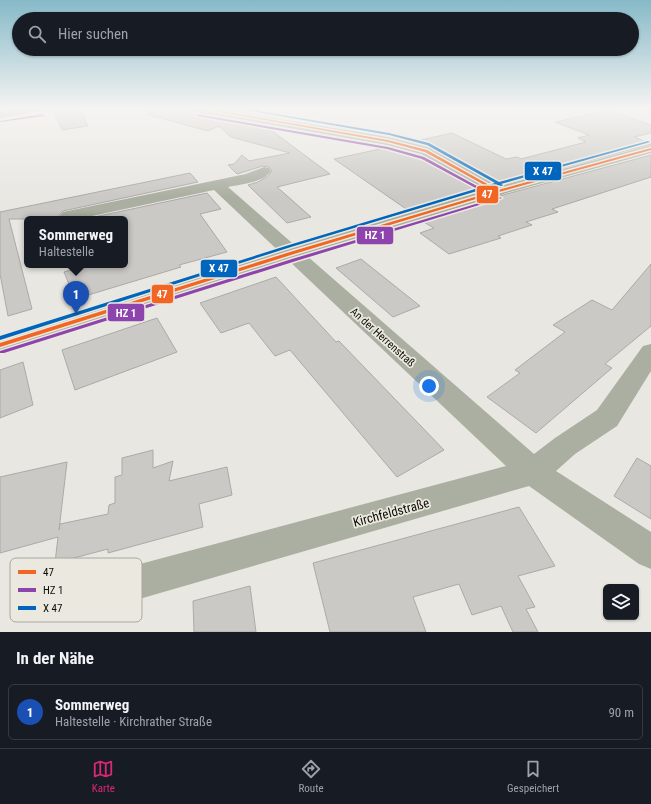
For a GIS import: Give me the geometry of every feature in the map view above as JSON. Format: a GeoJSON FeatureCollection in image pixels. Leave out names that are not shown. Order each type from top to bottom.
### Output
{"type":"FeatureCollection","features":[{"type":"Feature","properties":{"kind":"main road"},"geometry":{"type":"LineString","coordinates":[[0,345],[292,253],[498,191],[651,149]]}},
{"type":"Feature","properties":{"kind":"street"},"geometry":{"type":"LineString","coordinates":[[367,137],[388,141],[426,151],[498,191]]}},
{"type":"Feature","properties":{"kind":"street"},"geometry":{"type":"LineString","coordinates":[[70,216],[250,178],[264,172]]}},
{"type":"Feature","properties":{"kind":"street","name":"An der Herrenstraß"},"geometry":{"type":"LineString","coordinates":[[217,185],[533,472],[651,552]]}},
{"type":"Feature","properties":{"kind":"street","name":"Kirchfeldstraße"},"geometry":{"type":"LineString","coordinates":[[142,581],[533,472],[565,446],[607,418],[651,352]]}},
{"type":"Feature","properties":{"kind":"building"},"geometry":{"type":"Polygon","coordinates":[[[233,137],[281,137],[330,174],[277,187],[311,217],[287,223],[248,185],[258,182],[268,176],[272,171],[269,167],[263,166],[237,174],[228,165],[234,164],[242,155],[249,161],[290,153],[233,137]]]}},
{"type":"Feature","properties":{"kind":"building"},"geometry":{"type":"Polygon","coordinates":[[[432,137],[461,137],[506,159],[517,157],[521,159],[586,142],[578,138],[635,137],[651,144],[500,185],[432,147],[412,142],[432,137]]]}},
{"type":"Feature","properties":{"kind":"building"},"geometry":{"type":"Polygon","coordinates":[[[389,147],[420,155],[482,190],[409,211],[334,159],[389,147]]]}},
{"type":"Feature","properties":{"kind":"building"},"geometry":{"type":"Polygon","coordinates":[[[651,155],[651,177],[552,209],[558,212],[526,222],[532,225],[498,236],[501,238],[449,254],[420,233],[434,228],[422,221],[503,195],[651,155]]]}},
{"type":"Feature","properties":{"kind":"building"},"geometry":{"type":"Polygon","coordinates":[[[190,173],[198,182],[63,211],[59,216],[24,216],[24,219],[9,219],[32,309],[8,316],[0,274],[0,212],[190,173]]]}},
{"type":"Feature","properties":{"kind":"building"},"geometry":{"type":"Polygon","coordinates":[[[207,193],[221,209],[200,214],[227,252],[179,265],[181,267],[75,299],[64,272],[78,268],[128,268],[128,216],[99,216],[207,193]]]}},
{"type":"Feature","properties":{"kind":"building"},"geometry":{"type":"Polygon","coordinates":[[[361,259],[420,306],[393,317],[336,268],[361,259]]]}},
{"type":"Feature","properties":{"kind":"building"},"geometry":{"type":"Polygon","coordinates":[[[651,264],[651,326],[605,364],[612,368],[536,433],[487,397],[520,373],[515,370],[565,332],[553,325],[592,300],[612,310],[651,264]]]}},
{"type":"Feature","properties":{"kind":"building"},"geometry":{"type":"Polygon","coordinates":[[[276,277],[336,342],[339,341],[444,450],[397,477],[290,350],[275,356],[249,323],[221,333],[200,303],[276,277]]]}},
{"type":"Feature","properties":{"kind":"building"},"geometry":{"type":"Polygon","coordinates":[[[157,318],[177,352],[75,390],[62,350],[157,318]]]}},
{"type":"Feature","properties":{"kind":"building"},"geometry":{"type":"Polygon","coordinates":[[[23,362],[33,405],[0,418],[0,370],[23,362]]]}},
{"type":"Feature","properties":{"kind":"building"},"geometry":{"type":"Polygon","coordinates":[[[153,450],[153,468],[173,461],[169,481],[227,467],[232,495],[199,504],[203,527],[108,553],[108,549],[74,558],[56,558],[58,537],[0,553],[0,477],[67,462],[59,530],[60,524],[108,514],[109,505],[115,503],[115,477],[122,475],[122,458],[153,450]]]}},
{"type":"Feature","properties":{"kind":"building"},"geometry":{"type":"Polygon","coordinates":[[[637,458],[651,466],[651,519],[614,496],[637,458]]]}},
{"type":"Feature","properties":{"kind":"building"},"geometry":{"type":"Polygon","coordinates":[[[519,507],[555,566],[518,576],[535,607],[526,609],[538,632],[513,632],[501,606],[472,615],[459,584],[413,597],[426,632],[330,632],[313,563],[519,507]]]}},
{"type":"Feature","properties":{"kind":"building"},"geometry":{"type":"Polygon","coordinates":[[[250,586],[256,632],[194,632],[193,601],[250,586]]]}},
{"type":"Feature","properties":{"kind":"transit line"},"geometry":{"type":"LineString","coordinates":[[327,137],[387,148],[423,158],[495,197]]}},
{"type":"Feature","properties":{"kind":"transit line","name":"47"},"geometry":{"type":"LineString","coordinates":[[368,137],[426,151],[498,191]]}},
{"type":"Feature","properties":{"kind":"transit line"},"geometry":{"type":"LineString","coordinates":[[403,137],[428,144],[501,185]]}},
{"type":"Feature","properties":{"kind":"transit line"},"geometry":{"type":"LineString","coordinates":[[0,338],[290,246],[496,184],[649,142]]}},
{"type":"Feature","properties":{"kind":"transit line","name":"47"},"geometry":{"type":"LineString","coordinates":[[0,345],[292,253],[498,191],[651,149]]}},
{"type":"Feature","properties":{"kind":"transit line"},"geometry":{"type":"LineString","coordinates":[[2,352],[294,260],[500,198]]}},
{"type":"Feature","properties":{"kind":"place","name":"Sommerweg"},"geometry":{"type":"Point","coordinates":[76,314]}}]}
